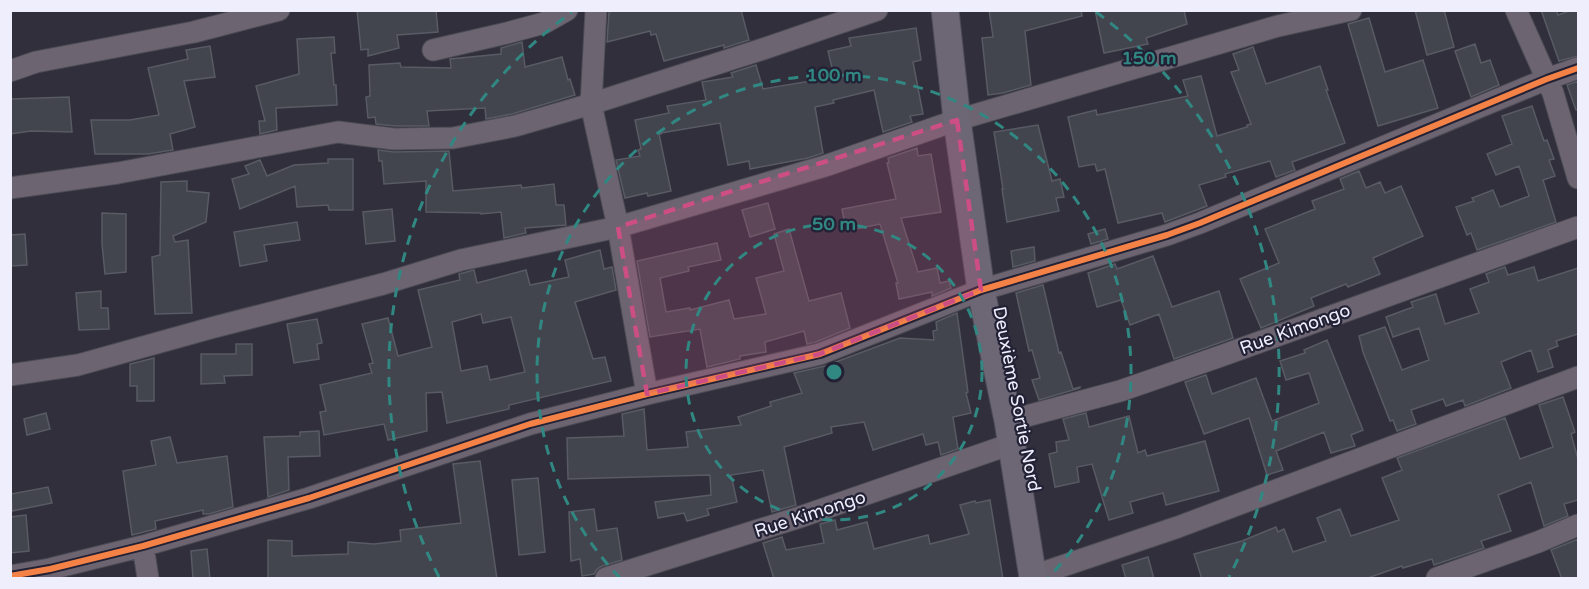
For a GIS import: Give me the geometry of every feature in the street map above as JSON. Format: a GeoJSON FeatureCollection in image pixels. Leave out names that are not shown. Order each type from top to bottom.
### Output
{"type":"FeatureCollection","features":[{"type":"Feature","properties":{"kind":"main road","name":"Deuxième Sortie Nord"},"geometry":{"type":"LineString","coordinates":[[945,10],[957,120],[981,290],[1010,433],[1033,577]]}},
{"type":"Feature","properties":{"kind":"street"},"geometry":{"type":"LineString","coordinates":[[10,71],[36,62],[194,32],[279,10]]}},
{"type":"Feature","properties":{"kind":"street"},"geometry":{"type":"LineString","coordinates":[[433,50],[544,23],[567,10]]}},
{"type":"Feature","properties":{"kind":"street"},"geometry":{"type":"LineString","coordinates":[[596,10],[591,104],[618,227],[647,394]]}},
{"type":"Feature","properties":{"kind":"street"},"geometry":{"type":"LineString","coordinates":[[10,188],[118,173],[338,132],[394,139],[453,138],[515,126],[763,49],[877,10]]}},
{"type":"Feature","properties":{"kind":"street"},"geometry":{"type":"LineString","coordinates":[[10,375],[78,365],[383,284],[461,260],[618,227],[825,166],[957,120],[1278,26],[1351,10]]}},
{"type":"Feature","properties":{"kind":"street"},"geometry":{"type":"LineString","coordinates":[[1516,10],[1553,93],[1578,178]]}},
{"type":"Feature","properties":{"kind":"street"},"geometry":{"type":"LineString","coordinates":[[10,576],[50,569],[143,546],[309,498],[530,424],[820,354],[981,290],[1167,235],[1546,79],[1578,68]]}},
{"type":"Feature","properties":{"kind":"street","name":"Rue Kimongo"},"geometry":{"type":"LineString","coordinates":[[606,579],[800,517],[1120,391],[1578,227]]}},
{"type":"Feature","properties":{"kind":"street"},"geometry":{"type":"LineString","coordinates":[[1033,577],[1178,527],[1578,376]]}},
{"type":"Feature","properties":{"kind":"street"},"geometry":{"type":"LineString","coordinates":[[1437,579],[1578,525]]}},
{"type":"Feature","properties":{"kind":"street"},"geometry":{"type":"LineString","coordinates":[[143,546],[148,579]]}},
{"type":"Feature","properties":{"kind":"highlighted area"},"geometry":{"type":"Polygon","coordinates":[[[957,120],[981,290],[820,354],[647,394],[618,227],[957,120]]]}},
{"type":"Feature","properties":{"kind":"building"},"geometry":{"type":"Polygon","coordinates":[[[357,10],[436,10],[438,32],[397,35],[399,48],[368,56],[368,49],[361,50],[357,10]]]}},
{"type":"Feature","properties":{"kind":"building"},"geometry":{"type":"Polygon","coordinates":[[[616,10],[741,10],[749,40],[664,61],[656,34],[651,35],[650,31],[607,42],[609,12],[616,10]]]}},
{"type":"Feature","properties":{"kind":"building"},"geometry":{"type":"Polygon","coordinates":[[[989,10],[1081,10],[1082,16],[1025,31],[1031,85],[988,95],[982,38],[993,37],[989,10]]]}},
{"type":"Feature","properties":{"kind":"building"},"geometry":{"type":"Polygon","coordinates":[[[1095,10],[1184,10],[1187,24],[1146,38],[1148,44],[1104,53],[1095,10]]]}},
{"type":"Feature","properties":{"kind":"building"},"geometry":{"type":"Polygon","coordinates":[[[1415,10],[1444,10],[1454,47],[1427,55],[1415,10]]]}},
{"type":"Feature","properties":{"kind":"building"},"geometry":{"type":"Polygon","coordinates":[[[1541,10],[1556,10],[1558,15],[1578,10],[1578,56],[1559,61],[1541,10]]]}},
{"type":"Feature","properties":{"kind":"building"},"geometry":{"type":"Polygon","coordinates":[[[1369,18],[1385,72],[1423,60],[1438,108],[1378,126],[1348,24],[1369,18]]]}},
{"type":"Feature","properties":{"kind":"building"},"geometry":{"type":"Polygon","coordinates":[[[916,28],[921,60],[913,62],[923,114],[910,116],[912,122],[883,132],[874,90],[833,100],[834,103],[815,107],[823,153],[750,169],[749,161],[728,165],[720,123],[661,133],[659,134],[671,191],[625,198],[616,160],[640,156],[638,150],[641,149],[635,120],[669,113],[667,106],[706,100],[702,82],[733,77],[731,73],[756,65],[763,89],[811,81],[810,77],[833,72],[828,51],[851,46],[849,38],[916,28]]]}},
{"type":"Feature","properties":{"kind":"building"},"geometry":{"type":"Polygon","coordinates":[[[334,37],[335,53],[331,53],[337,105],[276,108],[277,130],[260,134],[259,121],[265,121],[256,86],[299,74],[297,39],[334,37]]]}},
{"type":"Feature","properties":{"kind":"building"},"geometry":{"type":"Polygon","coordinates":[[[522,42],[525,67],[562,57],[575,95],[512,114],[486,119],[485,108],[427,111],[429,126],[376,124],[375,117],[368,118],[366,97],[370,96],[369,65],[400,63],[401,67],[451,68],[450,59],[501,54],[501,48],[522,42]]]}},
{"type":"Feature","properties":{"kind":"building"},"geometry":{"type":"Polygon","coordinates":[[[1475,44],[1481,63],[1490,60],[1499,85],[1471,97],[1455,51],[1475,44]]]}},
{"type":"Feature","properties":{"kind":"building"},"geometry":{"type":"Polygon","coordinates":[[[210,46],[215,77],[184,81],[195,127],[170,134],[173,150],[148,154],[95,154],[91,120],[130,120],[159,115],[148,68],[188,59],[186,50],[210,46]]]}},
{"type":"Feature","properties":{"kind":"building"},"geometry":{"type":"Polygon","coordinates":[[[1253,47],[1266,84],[1320,66],[1345,143],[1292,162],[1295,170],[1276,177],[1270,161],[1225,174],[1226,177],[1199,185],[1207,206],[1165,222],[1162,213],[1118,223],[1105,169],[1097,171],[1095,164],[1079,167],[1068,117],[1096,110],[1097,115],[1188,96],[1183,80],[1201,76],[1217,136],[1247,127],[1251,124],[1231,72],[1239,70],[1233,54],[1253,47]]]}},
{"type":"Feature","properties":{"kind":"building"},"geometry":{"type":"Polygon","coordinates":[[[1578,81],[1578,110],[1576,110],[1567,85],[1578,81]]]}},
{"type":"Feature","properties":{"kind":"building"},"geometry":{"type":"Polygon","coordinates":[[[69,97],[72,132],[31,131],[10,134],[10,99],[69,97]]]}},
{"type":"Feature","properties":{"kind":"building"},"geometry":{"type":"Polygon","coordinates":[[[1532,106],[1544,141],[1547,140],[1554,159],[1549,160],[1555,176],[1543,180],[1556,222],[1477,250],[1471,233],[1467,235],[1456,207],[1474,201],[1472,198],[1493,190],[1500,207],[1529,196],[1519,166],[1496,175],[1487,154],[1512,144],[1502,116],[1532,106]]]}},
{"type":"Feature","properties":{"kind":"building"},"geometry":{"type":"Polygon","coordinates":[[[1038,125],[1052,181],[1060,179],[1064,197],[1056,198],[1059,211],[1007,222],[994,132],[1038,125]]]}},
{"type":"Feature","properties":{"kind":"building"},"geometry":{"type":"Polygon","coordinates":[[[917,148],[918,156],[931,154],[941,212],[901,218],[918,272],[937,268],[940,283],[949,281],[951,288],[932,296],[932,292],[899,299],[896,283],[898,283],[880,224],[846,231],[842,209],[896,199],[887,163],[889,163],[888,158],[917,148]]]}},
{"type":"Feature","properties":{"kind":"building"},"geometry":{"type":"Polygon","coordinates":[[[378,150],[449,151],[453,191],[554,184],[556,205],[564,205],[566,225],[525,228],[526,233],[504,238],[501,212],[481,214],[426,212],[426,181],[384,184],[382,161],[379,161],[378,150]]]}},
{"type":"Feature","properties":{"kind":"building"},"geometry":{"type":"Polygon","coordinates":[[[328,159],[353,159],[353,210],[329,210],[328,205],[297,207],[295,186],[240,209],[232,179],[249,174],[245,166],[260,160],[267,176],[294,165],[328,163],[328,159]]]}},
{"type":"Feature","properties":{"kind":"building"},"geometry":{"type":"Polygon","coordinates":[[[1359,171],[1366,188],[1380,182],[1385,193],[1401,186],[1423,236],[1373,258],[1380,274],[1311,298],[1314,306],[1261,328],[1240,279],[1279,263],[1265,229],[1315,209],[1312,201],[1344,189],[1340,179],[1359,171]]]}},
{"type":"Feature","properties":{"kind":"building"},"geometry":{"type":"Polygon","coordinates":[[[187,181],[187,191],[209,193],[206,222],[173,236],[175,242],[188,240],[192,313],[155,314],[152,257],[160,255],[161,182],[187,181]]]}},
{"type":"Feature","properties":{"kind":"building"},"geometry":{"type":"Polygon","coordinates":[[[768,203],[775,229],[750,237],[742,210],[768,203]]]}},
{"type":"Feature","properties":{"kind":"building"},"geometry":{"type":"Polygon","coordinates":[[[392,209],[395,241],[366,244],[363,212],[392,209]]]}},
{"type":"Feature","properties":{"kind":"building"},"geometry":{"type":"Polygon","coordinates":[[[102,213],[126,214],[126,272],[105,274],[102,213]]]}},
{"type":"Feature","properties":{"kind":"building"},"geometry":{"type":"Polygon","coordinates":[[[297,222],[300,240],[264,245],[267,261],[240,266],[234,232],[297,222]]]}},
{"type":"Feature","properties":{"kind":"building"},"geometry":{"type":"Polygon","coordinates":[[[789,229],[809,301],[841,293],[850,328],[807,344],[804,331],[765,342],[766,352],[740,356],[740,359],[707,367],[700,329],[650,337],[637,261],[717,243],[721,260],[688,267],[689,271],[660,278],[666,312],[690,308],[690,310],[729,300],[734,319],[766,314],[756,278],[784,271],[774,234],[789,229]]]}},
{"type":"Feature","properties":{"kind":"building"},"geometry":{"type":"Polygon","coordinates":[[[1105,229],[1108,239],[1091,244],[1088,234],[1105,229]]]}},
{"type":"Feature","properties":{"kind":"building"},"geometry":{"type":"Polygon","coordinates":[[[25,234],[27,265],[10,266],[10,235],[25,234]]]}},
{"type":"Feature","properties":{"kind":"building"},"geometry":{"type":"Polygon","coordinates":[[[1034,247],[1035,261],[1013,267],[1011,251],[1034,247]]]}},
{"type":"Feature","properties":{"kind":"building"},"geometry":{"type":"Polygon","coordinates":[[[600,250],[604,269],[612,267],[616,290],[575,302],[593,359],[605,357],[611,381],[509,405],[509,409],[447,423],[442,392],[426,393],[427,431],[388,440],[384,424],[324,435],[320,412],[326,411],[320,385],[372,373],[369,364],[373,363],[362,324],[388,318],[398,356],[432,347],[418,290],[460,280],[459,274],[474,270],[477,283],[526,270],[530,285],[569,277],[565,260],[600,250]],[[481,314],[452,322],[461,371],[487,366],[490,380],[525,372],[511,317],[483,323],[481,314]]]}},
{"type":"Feature","properties":{"kind":"building"},"geometry":{"type":"Polygon","coordinates":[[[1153,256],[1172,307],[1219,291],[1233,338],[1174,359],[1159,314],[1130,325],[1121,300],[1097,307],[1088,273],[1115,264],[1117,269],[1153,256]]]}},
{"type":"Feature","properties":{"kind":"building"},"geometry":{"type":"Polygon","coordinates":[[[1505,267],[1508,275],[1534,267],[1538,281],[1578,268],[1578,334],[1556,341],[1558,346],[1548,350],[1553,367],[1538,372],[1531,350],[1501,362],[1511,388],[1465,406],[1463,400],[1446,406],[1443,399],[1411,410],[1416,424],[1397,431],[1393,420],[1390,421],[1359,336],[1385,327],[1402,370],[1429,360],[1419,328],[1393,337],[1386,317],[1413,307],[1411,302],[1436,294],[1445,324],[1479,313],[1470,289],[1489,282],[1486,274],[1505,267]]]}},
{"type":"Feature","properties":{"kind":"building"},"geometry":{"type":"Polygon","coordinates":[[[1043,285],[1059,353],[1061,352],[1073,389],[1080,388],[1039,400],[1032,380],[1040,378],[1032,350],[1029,351],[1016,293],[1043,285]]]}},
{"type":"Feature","properties":{"kind":"building"},"geometry":{"type":"Polygon","coordinates":[[[101,291],[101,308],[108,308],[109,329],[79,330],[76,293],[101,291]]]}},
{"type":"Feature","properties":{"kind":"building"},"geometry":{"type":"Polygon","coordinates":[[[957,313],[968,392],[966,393],[971,413],[953,417],[958,449],[941,455],[938,442],[926,445],[923,434],[873,450],[864,422],[831,427],[832,433],[784,447],[796,505],[772,512],[763,470],[731,475],[737,502],[707,509],[709,515],[687,521],[684,513],[658,518],[655,502],[711,495],[710,475],[568,479],[567,438],[624,436],[622,414],[644,409],[647,450],[688,447],[686,432],[741,425],[738,417],[771,406],[770,402],[802,393],[794,373],[825,366],[900,338],[934,340],[933,331],[937,330],[936,322],[957,313]]]}},
{"type":"Feature","properties":{"kind":"building"},"geometry":{"type":"Polygon","coordinates":[[[317,319],[322,343],[317,344],[319,359],[294,363],[287,324],[317,319]]]}},
{"type":"Feature","properties":{"kind":"building"},"geometry":{"type":"Polygon","coordinates":[[[1327,340],[1363,430],[1351,435],[1355,446],[1331,453],[1324,432],[1276,451],[1283,470],[1267,475],[1249,418],[1204,434],[1185,382],[1206,375],[1212,394],[1256,378],[1272,421],[1319,403],[1309,373],[1286,380],[1280,361],[1305,353],[1304,350],[1327,340]]]}},
{"type":"Feature","properties":{"kind":"building"},"geometry":{"type":"Polygon","coordinates":[[[236,344],[252,344],[252,375],[224,376],[225,383],[201,384],[201,354],[236,354],[236,344]]]}},
{"type":"Feature","properties":{"kind":"building"},"geometry":{"type":"Polygon","coordinates":[[[154,358],[154,401],[137,401],[137,386],[130,386],[130,364],[154,358]]]}},
{"type":"Feature","properties":{"kind":"building"},"geometry":{"type":"Polygon","coordinates":[[[1563,397],[1575,432],[1571,434],[1578,459],[1578,500],[1564,504],[1568,516],[1544,526],[1531,482],[1498,495],[1511,531],[1481,541],[1484,548],[1434,565],[1432,559],[1403,568],[1402,566],[1365,579],[1202,579],[1194,554],[1242,541],[1276,527],[1278,532],[1284,529],[1293,552],[1326,541],[1317,518],[1340,509],[1351,536],[1399,520],[1382,478],[1402,470],[1397,458],[1505,418],[1520,459],[1553,447],[1539,405],[1563,397]]]}},
{"type":"Feature","properties":{"kind":"building"},"geometry":{"type":"Polygon","coordinates":[[[46,413],[50,429],[27,435],[24,419],[46,413]]]}},
{"type":"Feature","properties":{"kind":"building"},"geometry":{"type":"Polygon","coordinates":[[[1086,413],[1089,427],[1129,416],[1138,453],[1145,450],[1147,456],[1205,441],[1219,491],[1166,505],[1163,493],[1130,502],[1133,513],[1109,520],[1092,464],[1077,467],[1079,482],[1055,487],[1049,454],[1057,452],[1056,442],[1069,440],[1063,419],[1086,413]]]}},
{"type":"Feature","properties":{"kind":"building"},"geometry":{"type":"Polygon","coordinates":[[[319,431],[320,456],[288,457],[289,490],[268,497],[264,437],[300,436],[300,432],[319,431]]]}},
{"type":"Feature","properties":{"kind":"building"},"geometry":{"type":"Polygon","coordinates":[[[170,437],[177,463],[227,456],[233,507],[209,514],[203,514],[203,510],[155,521],[156,529],[132,535],[123,471],[156,465],[151,441],[170,437]]]}},
{"type":"Feature","properties":{"kind":"building"},"geometry":{"type":"Polygon","coordinates":[[[480,461],[497,579],[268,579],[268,540],[292,541],[292,556],[348,554],[348,542],[374,544],[401,541],[400,530],[461,523],[453,464],[480,461]]]}},
{"type":"Feature","properties":{"kind":"building"},"geometry":{"type":"Polygon","coordinates":[[[538,478],[545,552],[519,555],[512,480],[538,478]]]}},
{"type":"Feature","properties":{"kind":"building"},"geometry":{"type":"Polygon","coordinates":[[[48,487],[52,503],[12,511],[11,494],[48,487]]]}},
{"type":"Feature","properties":{"kind":"building"},"geometry":{"type":"Polygon","coordinates":[[[990,500],[1003,579],[774,579],[763,543],[782,537],[786,550],[824,543],[820,524],[835,520],[837,530],[867,522],[874,549],[928,535],[930,544],[969,534],[960,505],[990,500]]]}},
{"type":"Feature","properties":{"kind":"building"},"geometry":{"type":"Polygon","coordinates":[[[594,509],[597,531],[617,528],[622,560],[602,566],[594,574],[582,576],[580,559],[571,561],[569,512],[594,509]]]}},
{"type":"Feature","properties":{"kind":"building"},"geometry":{"type":"Polygon","coordinates":[[[26,515],[29,551],[10,553],[10,517],[26,515]]]}},
{"type":"Feature","properties":{"kind":"building"},"geometry":{"type":"Polygon","coordinates":[[[1578,539],[1578,579],[1562,579],[1551,550],[1578,539]]]}},
{"type":"Feature","properties":{"kind":"building"},"geometry":{"type":"Polygon","coordinates":[[[207,549],[210,579],[193,579],[191,551],[207,549]]]}},
{"type":"Feature","properties":{"kind":"building"},"geometry":{"type":"Polygon","coordinates":[[[1148,557],[1154,579],[1126,579],[1122,565],[1148,557]]]}},
{"type":"Feature","properties":{"kind":"cycle path"},"geometry":{"type":"LineString","coordinates":[[10,576],[50,569],[143,546],[309,498],[530,424],[820,354],[981,290],[1167,235],[1200,223],[1578,68]]}}]}
